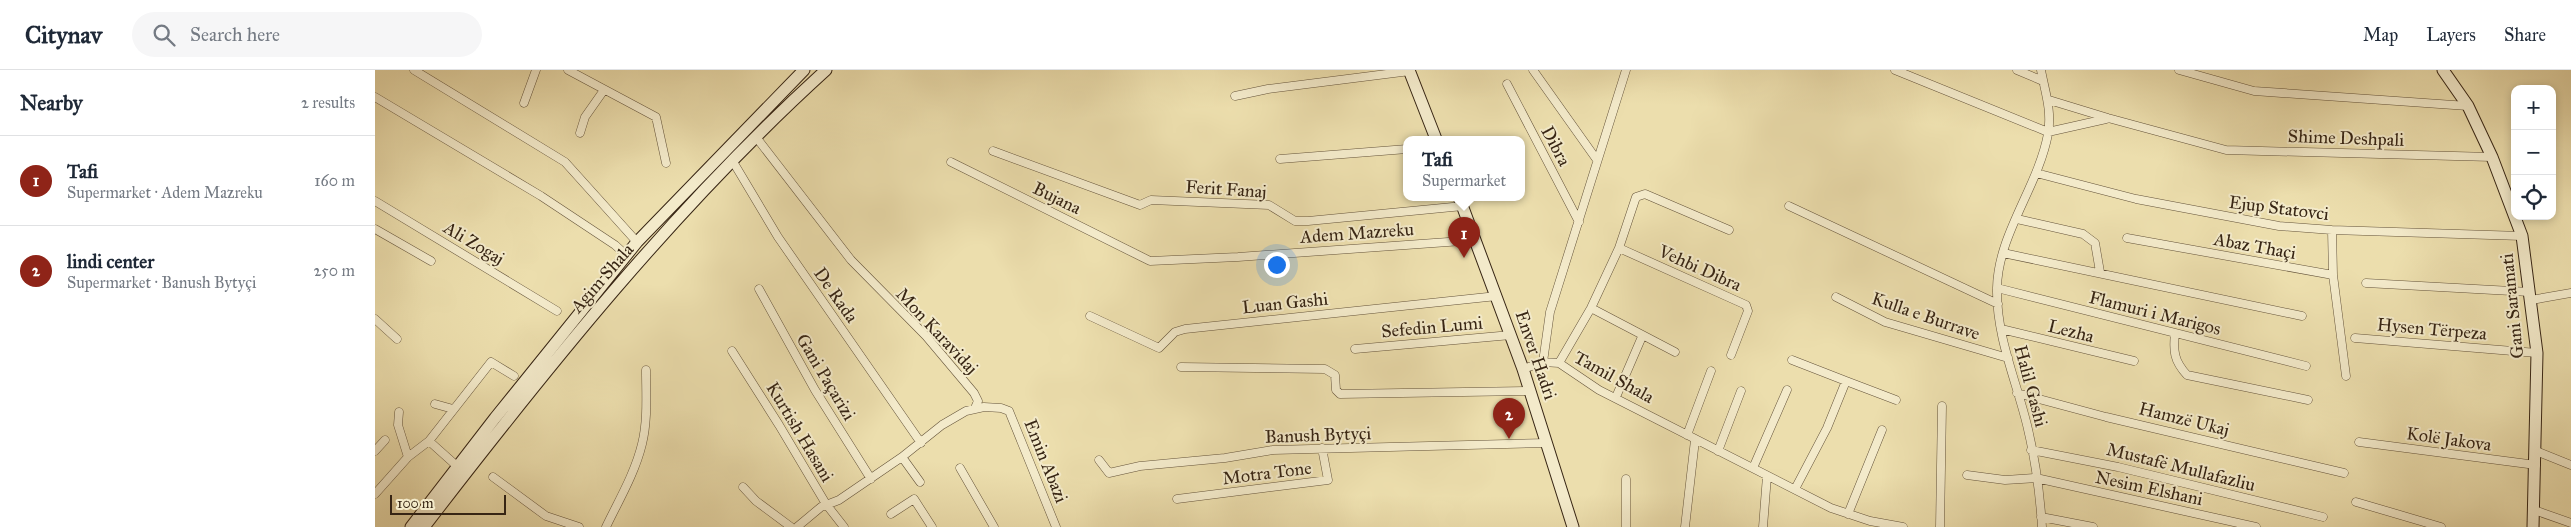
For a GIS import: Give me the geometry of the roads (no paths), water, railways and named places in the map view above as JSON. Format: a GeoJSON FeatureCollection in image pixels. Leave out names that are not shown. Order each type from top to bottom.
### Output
{"type":"FeatureCollection","features":[{"type":"Feature","properties":{"kind":"main road","name":"Agim Shala"},"geometry":{"type":"LineString","coordinates":[[411,527],[637,242],[804,70]]}},
{"type":"Feature","properties":{"kind":"main road","name":"Agim Shala"},"geometry":{"type":"LineString","coordinates":[[424,527],[504,423],[590,318],[732,160],[826,70]]}},
{"type":"Feature","properties":{"kind":"main road","name":"Gani Saramati"},"geometry":{"type":"LineString","coordinates":[[2443,70],[2468,106],[2492,157],[2522,236],[2537,353],[2536,465],[2533,527]]}},
{"type":"Feature","properties":{"kind":"main road"},"geometry":{"type":"LineString","coordinates":[[1409,71],[1435,136]]}},
{"type":"Feature","properties":{"kind":"main road","name":"Enver Hadri"},"geometry":{"type":"LineString","coordinates":[[1461,201],[1477,240],[1531,391],[1573,527]]}},
{"type":"Feature","properties":{"kind":"street"},"geometry":{"type":"LineString","coordinates":[[413,70],[565,162],[637,242]]}},
{"type":"Feature","properties":{"kind":"street"},"geometry":{"type":"LineString","coordinates":[[524,103],[536,70]]}},
{"type":"Feature","properties":{"kind":"street"},"geometry":{"type":"LineString","coordinates":[[568,70],[656,117],[666,163]]}},
{"type":"Feature","properties":{"kind":"street","name":"Dibra"},"geometry":{"type":"LineString","coordinates":[[1533,70],[1597,160]]}},
{"type":"Feature","properties":{"kind":"street","name":"Dibra"},"geometry":{"type":"LineString","coordinates":[[1543,362],[1550,312],[1625,70]]}},
{"type":"Feature","properties":{"kind":"street"},"geometry":{"type":"LineString","coordinates":[[1895,70],[2048,132],[2108,118]]}},
{"type":"Feature","properties":{"kind":"street"},"geometry":{"type":"LineString","coordinates":[[2017,70],[2043,81]]}},
{"type":"Feature","properties":{"kind":"street","name":"Halil Gashi"},"geometry":{"type":"LineString","coordinates":[[2041,70],[2049,100],[2048,132],[2036,173],[2003,253],[1997,288],[1997,304],[2001,329],[2031,450],[2042,527]]}},
{"type":"Feature","properties":{"kind":"street"},"geometry":{"type":"LineString","coordinates":[[2179,70],[2254,91],[2468,106]]}},
{"type":"Feature","properties":{"kind":"street"},"geometry":{"type":"LineString","coordinates":[[1235,96],[1268,89],[1409,71]]}},
{"type":"Feature","properties":{"kind":"street","name":"Dibra"},"geometry":{"type":"LineString","coordinates":[[1507,84],[1579,222]]}},
{"type":"Feature","properties":{"kind":"street"},"geometry":{"type":"LineString","coordinates":[[580,133],[585,116],[604,90]]}},
{"type":"Feature","properties":{"kind":"street"},"geometry":{"type":"LineString","coordinates":[[375,97],[541,196],[615,245],[626,256]]}},
{"type":"Feature","properties":{"kind":"street","name":"Shime Deshpali"},"geometry":{"type":"LineString","coordinates":[[2049,100],[2226,150],[2492,157]]}},
{"type":"Feature","properties":{"kind":"street","name":"Mon Karavidaj"},"geometry":{"type":"LineString","coordinates":[[756,137],[795,190],[816,212],[851,260],[926,336],[974,392],[978,401],[975,408]]}},
{"type":"Feature","properties":{"kind":"street"},"geometry":{"type":"LineString","coordinates":[[1280,159],[1403,149]]}},
{"type":"Feature","properties":{"kind":"street","name":"Ferit Fanaj"},"geometry":{"type":"LineString","coordinates":[[993,151],[1140,205],[1151,200],[1269,205],[1295,221],[1308,221],[1461,201]]}},
{"type":"Feature","properties":{"kind":"street","name":"De Rada"},"geometry":{"type":"LineString","coordinates":[[732,160],[778,237],[921,443]]}},
{"type":"Feature","properties":{"kind":"street","name":"Bujana"},"geometry":{"type":"LineString","coordinates":[[951,162],[1150,261]]}},
{"type":"Feature","properties":{"kind":"street","name":"Ejup Statovci"},"geometry":{"type":"LineString","coordinates":[[2036,173],[2075,185],[2279,226],[2332,230],[2522,236]]}},
{"type":"Feature","properties":{"kind":"street"},"geometry":{"type":"LineString","coordinates":[[1559,363],[1591,308],[1619,248],[1636,197],[1640,194],[1645,194],[1729,230]]}},
{"type":"Feature","properties":{"kind":"street","name":"Ali Zogaj"},"geometry":{"type":"LineString","coordinates":[[375,201],[557,310]]}},
{"type":"Feature","properties":{"kind":"street"},"geometry":{"type":"LineString","coordinates":[[1789,206],[1997,304]]}},
{"type":"Feature","properties":{"kind":"street"},"geometry":{"type":"LineString","coordinates":[[2017,219],[2083,234],[2095,243],[2100,272]]}},
{"type":"Feature","properties":{"kind":"street"},"geometry":{"type":"LineString","coordinates":[[375,229],[431,260]]}},
{"type":"Feature","properties":{"kind":"street"},"geometry":{"type":"LineString","coordinates":[[2332,230],[2333,275],[2346,376]]}},
{"type":"Feature","properties":{"kind":"street","name":"Abaz Thaçi"},"geometry":{"type":"LineString","coordinates":[[2127,238],[2333,275]]}},
{"type":"Feature","properties":{"kind":"street","name":"Adem Mazreku"},"geometry":{"type":"LineString","coordinates":[[1150,261],[1238,257],[1477,240]]}},
{"type":"Feature","properties":{"kind":"street","name":"Vehbi Dibra"},"geometry":{"type":"LineString","coordinates":[[1619,248],[1746,305],[1748,310],[1731,355]]}},
{"type":"Feature","properties":{"kind":"street"},"geometry":{"type":"LineString","coordinates":[[2003,253],[2302,316]]}},
{"type":"Feature","properties":{"kind":"street"},"geometry":{"type":"LineString","coordinates":[[2366,283],[2530,296],[2571,293]]}},
{"type":"Feature","properties":{"kind":"street","name":"Flamuri i Marigos"},"geometry":{"type":"LineString","coordinates":[[1997,288],[2306,366]]}},
{"type":"Feature","properties":{"kind":"street","name":"Gani Paçarizi"},"geometry":{"type":"LineString","coordinates":[[759,289],[815,390],[871,478]]}},
{"type":"Feature","properties":{"kind":"street","name":"Luan Gashi"},"geometry":{"type":"LineString","coordinates":[[1090,316],[1159,348],[1175,332],[1185,329],[1497,296]]}},
{"type":"Feature","properties":{"kind":"street","name":"Kulla e Burrave"},"geometry":{"type":"LineString","coordinates":[[1836,297],[1885,322],[2008,358]]}},
{"type":"Feature","properties":{"kind":"street"},"geometry":{"type":"LineString","coordinates":[[1591,308],[1675,352]]}},
{"type":"Feature","properties":{"kind":"street"},"geometry":{"type":"LineString","coordinates":[[375,319],[397,339]]}},
{"type":"Feature","properties":{"kind":"street","name":"Lezha"},"geometry":{"type":"LineString","coordinates":[[2001,329],[2134,361]]}},
{"type":"Feature","properties":{"kind":"street"},"geometry":{"type":"LineString","coordinates":[[2175,333],[2173,350],[2178,365],[2187,375],[2308,400]]}},
{"type":"Feature","properties":{"kind":"street","name":"Sefedin Lumi"},"geometry":{"type":"LineString","coordinates":[[1355,349],[1511,335]]}},
{"type":"Feature","properties":{"kind":"street","name":"Hysen Tërpeza"},"geometry":{"type":"LineString","coordinates":[[2355,338],[2537,353]]}},
{"type":"Feature","properties":{"kind":"street"},"geometry":{"type":"LineString","coordinates":[[1616,397],[1641,339]]}},
{"type":"Feature","properties":{"kind":"street","name":"Kurtish Hasani"},"geometry":{"type":"LineString","coordinates":[[732,351],[784,432],[826,504],[844,527]]}},
{"type":"Feature","properties":{"kind":"street"},"geometry":{"type":"LineString","coordinates":[[1792,360],[1896,400]]}},
{"type":"Feature","properties":{"kind":"street"},"geometry":{"type":"LineString","coordinates":[[375,494],[408,457],[429,441],[491,362],[514,376]]}},
{"type":"Feature","properties":{"kind":"street","name":"Tamil Shala"},"geometry":{"type":"LineString","coordinates":[[1523,369],[1543,362],[1559,363],[1579,378],[1695,440],[1831,508],[1891,526],[1903,527]]}},
{"type":"Feature","properties":{"kind":"street"},"geometry":{"type":"LineString","coordinates":[[1181,367],[1325,369],[1335,375],[1336,390],[1340,394],[1531,391]]}},
{"type":"Feature","properties":{"kind":"street"},"geometry":{"type":"LineString","coordinates":[[606,527],[628,483],[642,444],[646,416],[646,370]]}},
{"type":"Feature","properties":{"kind":"street"},"geometry":{"type":"LineString","coordinates":[[1687,435],[1711,371]]}},
{"type":"Feature","properties":{"kind":"street"},"geometry":{"type":"LineString","coordinates":[[1795,489],[1827,428],[1846,381]]}},
{"type":"Feature","properties":{"kind":"street"},"geometry":{"type":"LineString","coordinates":[[1753,468],[1787,390]]}},
{"type":"Feature","properties":{"kind":"street"},"geometry":{"type":"LineString","coordinates":[[1718,451],[1741,391]]}},
{"type":"Feature","properties":{"kind":"street","name":"Hamzë Ukaj"},"geometry":{"type":"LineString","coordinates":[[2017,393],[2107,417],[2344,473]]}},
{"type":"Feature","properties":{"kind":"street"},"geometry":{"type":"LineString","coordinates":[[435,404],[453,409]]}},
{"type":"Feature","properties":{"kind":"street"},"geometry":{"type":"LineString","coordinates":[[1940,527],[1942,406]]}},
{"type":"Feature","properties":{"kind":"street"},"geometry":{"type":"LineString","coordinates":[[797,527],[826,504],[839,500],[902,457],[942,425],[975,408]]}},
{"type":"Feature","properties":{"kind":"street","name":"Emin Abazi"},"geometry":{"type":"LineString","coordinates":[[975,408],[1001,408],[1009,411],[1056,527]]}},
{"type":"Feature","properties":{"kind":"street"},"geometry":{"type":"LineString","coordinates":[[399,412],[398,425],[408,457]]}},
{"type":"Feature","properties":{"kind":"street"},"geometry":{"type":"LineString","coordinates":[[1848,514],[1882,430]]}},
{"type":"Feature","properties":{"kind":"street"},"geometry":{"type":"LineString","coordinates":[[375,451],[385,440]]}},
{"type":"Feature","properties":{"kind":"street"},"geometry":{"type":"LineString","coordinates":[[1685,527],[1695,440]]}},
{"type":"Feature","properties":{"kind":"street"},"geometry":{"type":"LineString","coordinates":[[429,441],[457,467]]}},
{"type":"Feature","properties":{"kind":"street","name":"Kolë Jakova"},"geometry":{"type":"LineString","coordinates":[[2359,442],[2536,465]]}},
{"type":"Feature","properties":{"kind":"street","name":"Banush Bytyçi"},"geometry":{"type":"LineString","coordinates":[[1099,460],[1109,473],[1140,466],[1216,459],[1273,450],[1547,443]]}},
{"type":"Feature","properties":{"kind":"street","name":"Motra Tone"},"geometry":{"type":"LineString","coordinates":[[1177,499],[1328,480],[1322,448]]}},
{"type":"Feature","properties":{"kind":"street","name":"Mustafë Mullafazliu"},"geometry":{"type":"LineString","coordinates":[[2031,450],[2118,466],[2323,517]]}},
{"type":"Feature","properties":{"kind":"street"},"geometry":{"type":"LineString","coordinates":[[2535,451],[2571,465]]}},
{"type":"Feature","properties":{"kind":"street"},"geometry":{"type":"LineString","coordinates":[[902,457],[920,482]]}},
{"type":"Feature","properties":{"kind":"street"},"geometry":{"type":"LineString","coordinates":[[960,468],[995,527]]}},
{"type":"Feature","properties":{"kind":"street"},"geometry":{"type":"LineString","coordinates":[[1763,527],[1767,476]]}},
{"type":"Feature","properties":{"kind":"street","name":"Nesim Elshani"},"geometry":{"type":"LineString","coordinates":[[1967,476],[2005,480],[2036,478],[2256,527]]}},
{"type":"Feature","properties":{"kind":"street"},"geometry":{"type":"LineString","coordinates":[[493,477],[547,516],[579,527]]}},
{"type":"Feature","properties":{"kind":"street"},"geometry":{"type":"LineString","coordinates":[[1626,479],[1626,527]]}},
{"type":"Feature","properties":{"kind":"street"},"geometry":{"type":"LineString","coordinates":[[743,488],[756,502],[791,527]]}},
{"type":"Feature","properties":{"kind":"street"},"geometry":{"type":"LineString","coordinates":[[891,514],[914,499],[932,527]]}},
{"type":"Feature","properties":{"kind":"street"},"geometry":{"type":"LineString","coordinates":[[2356,502],[2441,527]]}},
{"type":"Feature","properties":{"kind":"street"},"geometry":{"type":"LineString","coordinates":[[2534,510],[2571,524]]}},
{"type":"Feature","properties":{"kind":"street"},"geometry":{"type":"LineString","coordinates":[[2041,517],[2093,527]]}},
{"type":"Feature","properties":{"kind":"place","name":"Tafi"},"geometry":{"type":"Point","coordinates":[1464,258]}},
{"type":"Feature","properties":{"kind":"place","name":"lindi center"},"geometry":{"type":"Point","coordinates":[1509,439]}}]}
